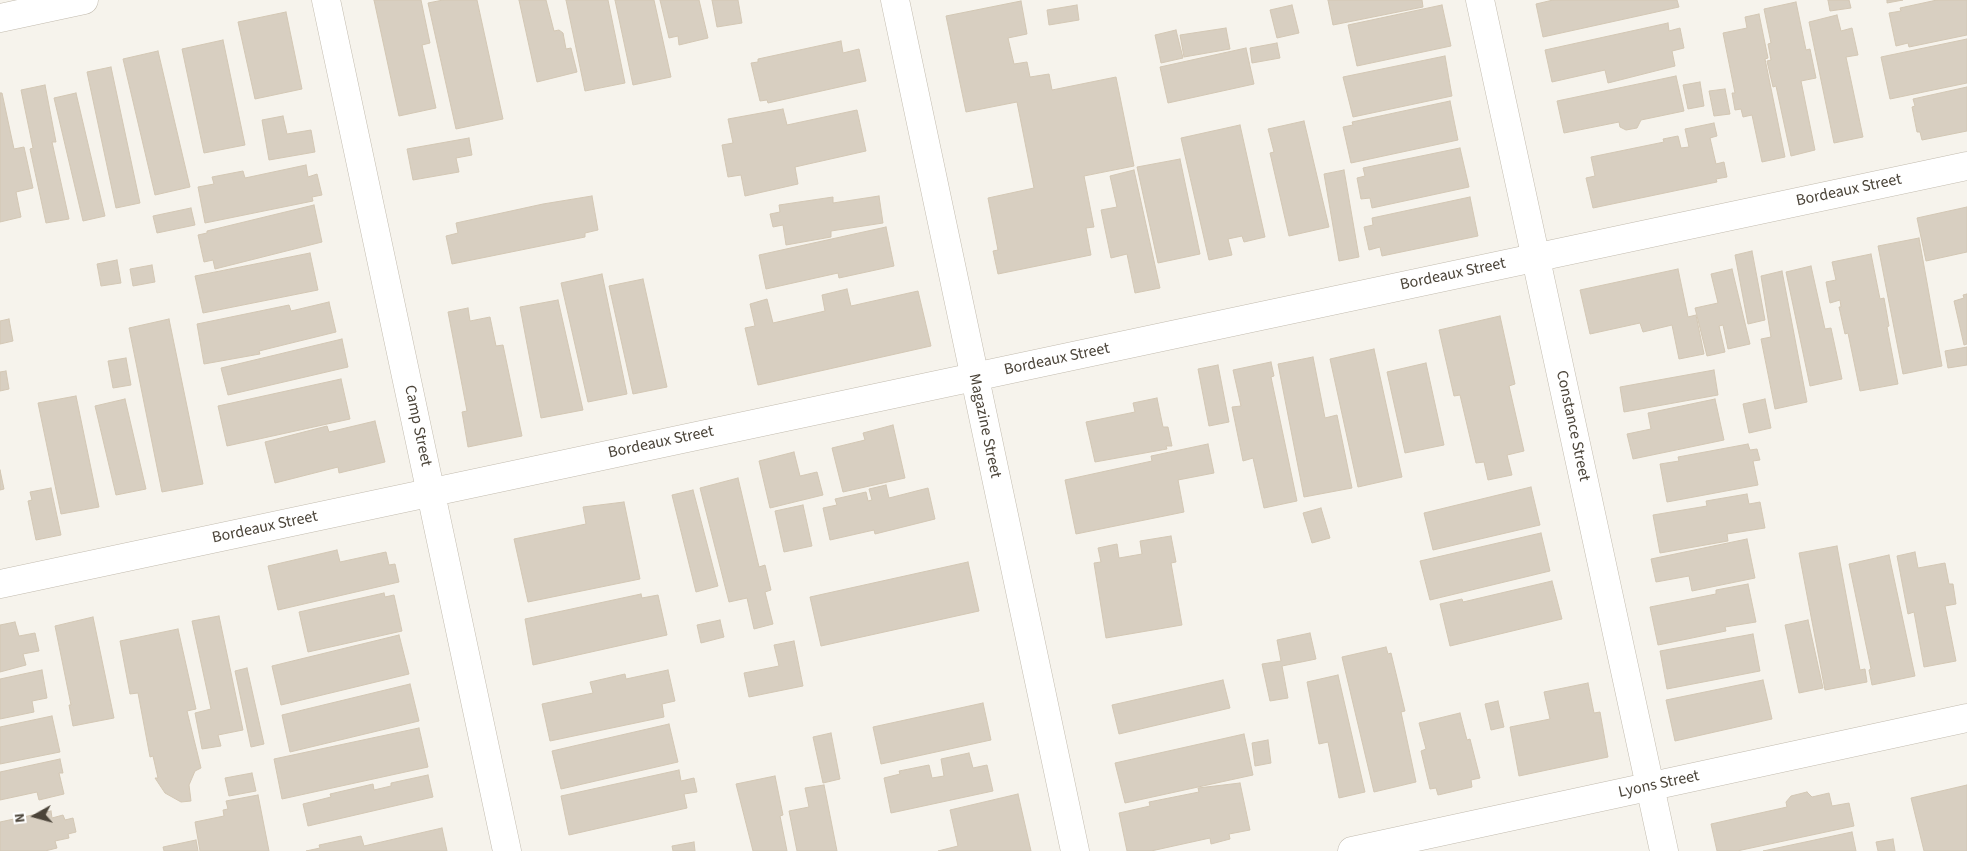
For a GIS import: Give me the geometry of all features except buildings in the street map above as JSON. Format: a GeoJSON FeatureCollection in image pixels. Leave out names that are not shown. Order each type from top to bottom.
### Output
{"type":"FeatureCollection","features":[{"type":"Feature","properties":{"kind":"street"},"geometry":{"type":"LineString","coordinates":[[0,18],[84,0]]}},
{"type":"Feature","properties":{"kind":"street","name":"Camp Street"},"geometry":{"type":"LineString","coordinates":[[326,0],[507,851]]}},
{"type":"Feature","properties":{"kind":"street","name":"Magazine Street"},"geometry":{"type":"LineString","coordinates":[[895,0],[1075,851]]}},
{"type":"Feature","properties":{"kind":"street","name":"Constance Street"},"geometry":{"type":"LineString","coordinates":[[1480,0],[1664,851]]}},
{"type":"Feature","properties":{"kind":"street","name":"Bordeaux Street"},"geometry":{"type":"LineString","coordinates":[[0,584],[1967,166]]}},
{"type":"Feature","properties":{"kind":"street","name":"Lyons Street"},"geometry":{"type":"LineString","coordinates":[[1352,851],[1967,718]]}}]}
